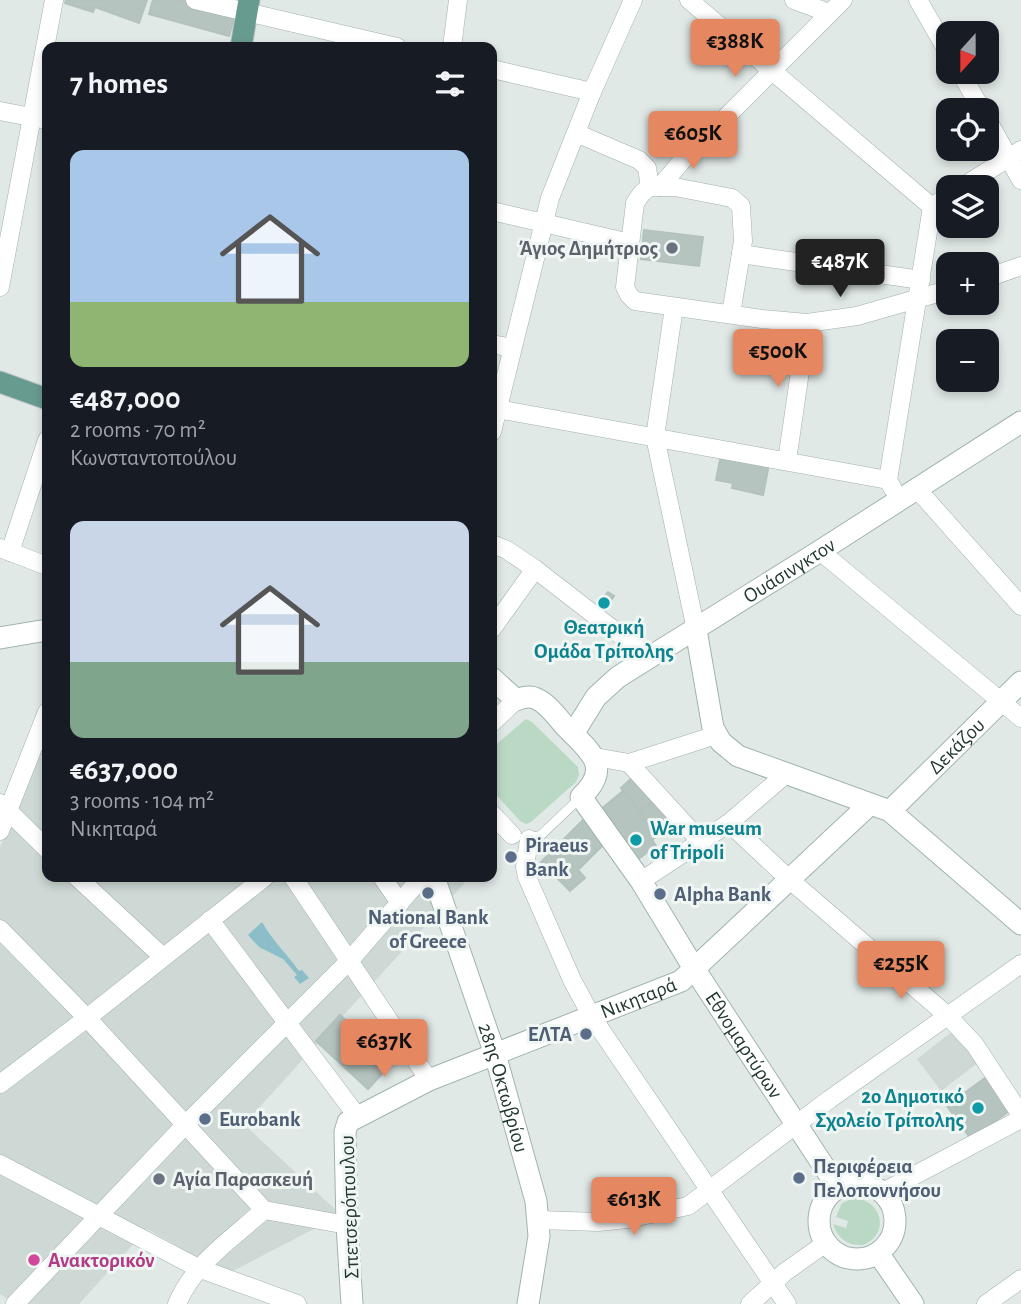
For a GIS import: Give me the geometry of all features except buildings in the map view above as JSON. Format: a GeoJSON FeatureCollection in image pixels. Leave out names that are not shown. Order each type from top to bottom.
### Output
{"type":"FeatureCollection","features":[{"type":"Feature","properties":{"kind":"main road"},"geometry":{"type":"LineString","coordinates":[[242,42],[247,6]]}},
{"type":"Feature","properties":{"kind":"main road"},"geometry":{"type":"LineString","coordinates":[[0,382],[42,397]]}},
{"type":"Feature","properties":{"kind":"main road","name":"Ουάσινγκτον"},"geometry":{"type":"LineString","coordinates":[[573,734],[606,686],[1021,422]]}},
{"type":"Feature","properties":{"kind":"main road"},"geometry":{"type":"LineString","coordinates":[[695,630],[711,722],[716,736],[727,748],[786,774],[880,807],[1021,924]]}},
{"type":"Feature","properties":{"kind":"main road"},"geometry":{"type":"LineString","coordinates":[[0,638],[42,631]]}},
{"type":"Feature","properties":{"kind":"main road","name":"Δεκάζου"},"geometry":{"type":"LineString","coordinates":[[880,807],[1021,682]]}},
{"type":"Feature","properties":{"kind":"main road"},"geometry":{"type":"LineString","coordinates":[[497,683],[516,700],[528,696],[535,698],[595,757],[595,781],[581,797]]}},
{"type":"Feature","properties":{"kind":"main road","name":"Εθνομαρτύρων"},"geometry":{"type":"LineString","coordinates":[[581,797],[641,881],[695,970],[838,1188]]}},
{"type":"Feature","properties":{"kind":"main road","name":"Νικηταρά"},"geometry":{"type":"LineString","coordinates":[[357,1116],[429,1080],[681,981],[790,880],[880,807]]}},
{"type":"Feature","properties":{"kind":"main road","name":"28ης Οκτωβρίου"},"geometry":{"type":"LineString","coordinates":[[436,882],[495,1054],[530,1172],[539,1220],[528,1304]]}},
{"type":"Feature","properties":{"kind":"main road","name":"Σπετσερόπουλου"},"geometry":{"type":"LineString","coordinates":[[352,1304],[345,1132],[348,1122],[357,1116]]}},
{"type":"Feature","properties":{"kind":"main road"},"geometry":{"type":"LineString","coordinates":[[854,1182],[864,1183],[883,1192],[893,1208],[895,1223],[891,1238],[878,1253],[863,1258],[848,1258],[834,1252],[820,1231],[819,1215],[828,1195],[854,1182]]}},
{"type":"Feature","properties":{"kind":"main road"},"geometry":{"type":"LineString","coordinates":[[878,1253],[914,1304]]}},
{"type":"Feature","properties":{"kind":"street"},"geometry":{"type":"LineString","coordinates":[[49,42],[54,0]]}},
{"type":"Feature","properties":{"kind":"street"},"geometry":{"type":"LineString","coordinates":[[195,0],[247,6],[379,42]]}},
{"type":"Feature","properties":{"kind":"street"},"geometry":{"type":"LineString","coordinates":[[453,42],[458,0]]}},
{"type":"Feature","properties":{"kind":"street"},"geometry":{"type":"LineString","coordinates":[[497,400],[550,198],[592,92],[633,0]]}},
{"type":"Feature","properties":{"kind":"street"},"geometry":{"type":"LineString","coordinates":[[689,0],[932,207]]}},
{"type":"Feature","properties":{"kind":"street"},"geometry":{"type":"LineString","coordinates":[[794,0],[829,13]]}},
{"type":"Feature","properties":{"kind":"street"},"geometry":{"type":"LineString","coordinates":[[843,0],[655,187],[642,193],[635,203],[625,287],[635,300],[807,323],[857,316],[936,294]]}},
{"type":"Feature","properties":{"kind":"street"},"geometry":{"type":"LineString","coordinates":[[918,0],[936,31]]}},
{"type":"Feature","properties":{"kind":"street"},"geometry":{"type":"LineString","coordinates":[[497,70],[592,92]]}},
{"type":"Feature","properties":{"kind":"street"},"geometry":{"type":"LineString","coordinates":[[0,287],[39,119],[42,95]]}},
{"type":"Feature","properties":{"kind":"street"},"geometry":{"type":"LineString","coordinates":[[0,111],[39,119]]}},
{"type":"Feature","properties":{"kind":"street"},"geometry":{"type":"LineString","coordinates":[[576,134],[639,160],[647,168],[655,187]]}},
{"type":"Feature","properties":{"kind":"street"},"geometry":{"type":"LineString","coordinates":[[999,134],[1015,153],[1021,180]]}},
{"type":"Feature","properties":{"kind":"street"},"geometry":{"type":"LineString","coordinates":[[981,175],[1015,153]]}},
{"type":"Feature","properties":{"kind":"street"},"geometry":{"type":"LineString","coordinates":[[655,187],[675,187],[732,198],[741,206],[744,219],[741,254],[731,314]]}},
{"type":"Feature","properties":{"kind":"street"},"geometry":{"type":"LineString","coordinates":[[888,480],[932,207],[936,204]]}},
{"type":"Feature","properties":{"kind":"street"},"geometry":{"type":"LineString","coordinates":[[497,212],[630,243]]}},
{"type":"Feature","properties":{"kind":"street"},"geometry":{"type":"LineString","coordinates":[[741,254],[921,280]]}},
{"type":"Feature","properties":{"kind":"street"},"geometry":{"type":"LineString","coordinates":[[999,274],[1021,266]]}},
{"type":"Feature","properties":{"kind":"street"},"geometry":{"type":"LineString","coordinates":[[674,307],[655,437],[695,630]]}},
{"type":"Feature","properties":{"kind":"street"},"geometry":{"type":"LineString","coordinates":[[787,461],[807,323]]}},
{"type":"Feature","properties":{"kind":"street"},"geometry":{"type":"LineString","coordinates":[[497,345],[511,348]]}},
{"type":"Feature","properties":{"kind":"street"},"geometry":{"type":"LineString","coordinates":[[497,408],[888,480],[908,495],[1021,607]]}},
{"type":"Feature","properties":{"kind":"street"},"geometry":{"type":"LineString","coordinates":[[42,453],[5,550],[42,564]]}},
{"type":"Feature","properties":{"kind":"street"},"geometry":{"type":"LineString","coordinates":[[497,546],[535,569],[650,658]]}},
{"type":"Feature","properties":{"kind":"street"},"geometry":{"type":"LineString","coordinates":[[820,551],[1021,718]]}},
{"type":"Feature","properties":{"kind":"street"},"geometry":{"type":"LineString","coordinates":[[497,622],[535,569]]}},
{"type":"Feature","properties":{"kind":"street"},"geometry":{"type":"LineString","coordinates":[[497,718],[516,700]]}},
{"type":"Feature","properties":{"kind":"street"},"geometry":{"type":"LineString","coordinates":[[0,831],[4,807],[42,723]]}},
{"type":"Feature","properties":{"kind":"street"},"geometry":{"type":"LineString","coordinates":[[595,757],[629,763],[716,736]]}},
{"type":"Feature","properties":{"kind":"street"},"geometry":{"type":"LineString","coordinates":[[629,763],[702,843]]}},
{"type":"Feature","properties":{"kind":"street"},"geometry":{"type":"LineString","coordinates":[[641,881],[702,843],[786,774]]}},
{"type":"Feature","properties":{"kind":"street"},"geometry":{"type":"LineString","coordinates":[[4,807],[42,844]]}},
{"type":"Feature","properties":{"kind":"street"},"geometry":{"type":"LineString","coordinates":[[497,818],[520,837],[527,877],[572,980],[592,1017],[787,1304]]}},
{"type":"Feature","properties":{"kind":"street"},"geometry":{"type":"LineString","coordinates":[[729,823],[790,880],[948,1016],[975,1045],[1021,1117],[883,1192]]}},
{"type":"Feature","properties":{"kind":"street"},"geometry":{"type":"LineString","coordinates":[[82,882],[163,957]]}},
{"type":"Feature","properties":{"kind":"street"},"geometry":{"type":"LineString","coordinates":[[296,882],[429,1080]]}},
{"type":"Feature","properties":{"kind":"street"},"geometry":{"type":"LineString","coordinates":[[385,882],[400,904]]}},
{"type":"Feature","properties":{"kind":"street"},"geometry":{"type":"LineString","coordinates":[[15,1304],[186,1124],[289,1024],[350,960],[418,882]]}},
{"type":"Feature","properties":{"kind":"street"},"geometry":{"type":"LineString","coordinates":[[0,1084],[210,920],[242,884]]}},
{"type":"Feature","properties":{"kind":"street"},"geometry":{"type":"LineString","coordinates":[[210,920],[357,1116]]}},
{"type":"Feature","properties":{"kind":"street"},"geometry":{"type":"LineString","coordinates":[[0,929],[87,1018],[264,1210],[347,1225]]}},
{"type":"Feature","properties":{"kind":"street"},"geometry":{"type":"LineString","coordinates":[[539,1220],[598,1222],[688,1206],[1021,964]]}},
{"type":"Feature","properties":{"kind":"street"},"geometry":{"type":"LineString","coordinates":[[0,1164],[198,1268],[275,1301],[297,1304]]}},
{"type":"Feature","properties":{"kind":"street"},"geometry":{"type":"LineString","coordinates":[[177,1304],[198,1268],[264,1210]]}},
{"type":"Feature","properties":{"kind":"street"},"geometry":{"type":"LineString","coordinates":[[750,1304],[772,1283],[826,1243]]}},
{"type":"Feature","properties":{"kind":"street"},"geometry":{"type":"LineString","coordinates":[[986,1304],[1021,1279]]}},
{"type":"Feature","properties":{"kind":"lane"},"geometry":{"type":"LineString","coordinates":[[520,837],[541,835],[581,797]]}},
{"type":"Feature","properties":{"kind":"shaded area"},"geometry":{"type":"Polygon","coordinates":[[[42,744],[42,882],[465,882],[244,1124],[341,1215],[227,1274],[147,1229],[79,1304],[16,1304],[0,1294],[0,847],[42,744]]]}},
{"type":"Feature","properties":{"kind":"shaded area"},"geometry":{"type":"Polygon","coordinates":[[[954,1030],[979,1062],[941,1091],[917,1059],[954,1030]]]}},
{"type":"Feature","properties":{"kind":"green space"},"geometry":{"type":"Polygon","coordinates":[[[526,719],[578,767],[576,782],[526,824],[497,796],[497,744],[526,719]]]}},
{"type":"Feature","properties":{"kind":"green space"},"geometry":{"type":"Polygon","coordinates":[[[854,1198],[871,1205],[880,1218],[877,1233],[863,1245],[844,1240],[833,1224],[846,1228],[848,1221],[836,1217],[842,1203],[854,1198]]]}},
{"type":"Feature","properties":{"kind":"water"},"geometry":{"type":"Polygon","coordinates":[[[262,922],[299,971],[302,970],[309,978],[300,984],[294,977],[297,975],[283,959],[259,947],[248,935],[262,922]]]}},
{"type":"Feature","properties":{"kind":"place","name":"Άγιος Δημήτριος"},"geometry":{"type":"Point","coordinates":[672,248]}},
{"type":"Feature","properties":{"kind":"place","name":"Θεατρική Ομάδα Τρίπολης"},"geometry":{"type":"Point","coordinates":[604,603]}},
{"type":"Feature","properties":{"kind":"place","name":"War museum of Tripoli"},"geometry":{"type":"Point","coordinates":[636,840]}},
{"type":"Feature","properties":{"kind":"place","name":"Piraeus Bank"},"geometry":{"type":"Point","coordinates":[511,857]}},
{"type":"Feature","properties":{"kind":"place","name":"National Bank of Greece"},"geometry":{"type":"Point","coordinates":[428,893]}},
{"type":"Feature","properties":{"kind":"place","name":"Alpha Bank"},"geometry":{"type":"Point","coordinates":[660,894]}},
{"type":"Feature","properties":{"kind":"place","name":"ΕΛΤΑ"},"geometry":{"type":"Point","coordinates":[586,1034]}},
{"type":"Feature","properties":{"kind":"place","name":"2ο Δημοτικό Σχολείο Τρίπολης"},"geometry":{"type":"Point","coordinates":[978,1108]}},
{"type":"Feature","properties":{"kind":"place","name":"Eurobank"},"geometry":{"type":"Point","coordinates":[205,1119]}},
{"type":"Feature","properties":{"kind":"place","name":"Περιφέρεια Πελοποννήσου"},"geometry":{"type":"Point","coordinates":[799,1178]}},
{"type":"Feature","properties":{"kind":"place","name":"Αγία Παρασκευή"},"geometry":{"type":"Point","coordinates":[159,1179]}},
{"type":"Feature","properties":{"kind":"place","name":"Ανακτορικόν"},"geometry":{"type":"Point","coordinates":[34,1260]}}]}
